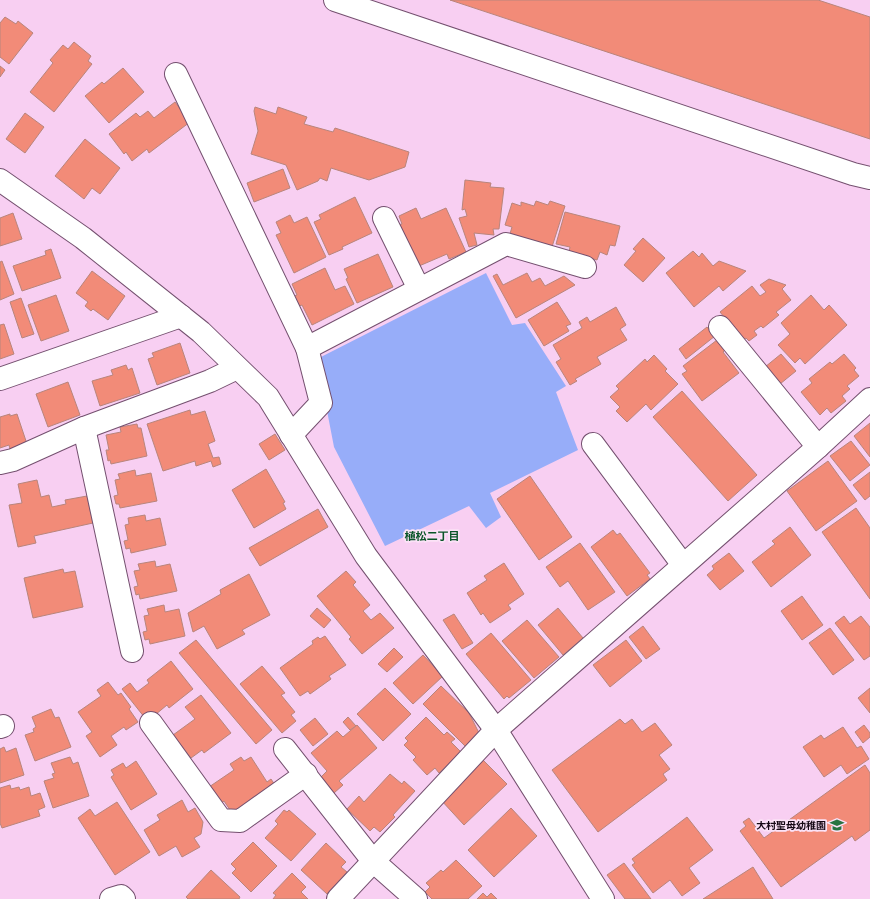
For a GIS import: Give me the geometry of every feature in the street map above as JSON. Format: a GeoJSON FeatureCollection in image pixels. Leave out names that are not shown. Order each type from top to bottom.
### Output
{"type":"FeatureCollection","features":[{"type":"Feature","properties":{"kind":"street"},"geometry":{"type":"LineString","coordinates":[[335,0],[870,178]]}},
{"type":"Feature","properties":{"kind":"street"},"geometry":{"type":"LineString","coordinates":[[176,74],[307,348],[321,403],[292,435]]}},
{"type":"Feature","properties":{"kind":"street"},"geometry":{"type":"LineString","coordinates":[[0,180],[84,238],[201,332],[268,397],[366,556],[496,730],[603,899]]}},
{"type":"Feature","properties":{"kind":"street"},"geometry":{"type":"LineString","coordinates":[[384,218],[419,289]]}},
{"type":"Feature","properties":{"kind":"street"},"geometry":{"type":"LineString","coordinates":[[307,348],[506,244],[585,267]]}},
{"type":"Feature","properties":{"kind":"street"},"geometry":{"type":"LineString","coordinates":[[0,379],[181,316]]}},
{"type":"Feature","properties":{"kind":"street"},"geometry":{"type":"LineString","coordinates":[[720,327],[818,447]]}},
{"type":"Feature","properties":{"kind":"street"},"geometry":{"type":"LineString","coordinates":[[0,463],[13,460],[84,428],[210,381],[237,368]]}},
{"type":"Feature","properties":{"kind":"street"},"geometry":{"type":"LineString","coordinates":[[338,899],[496,730],[818,447],[870,399]]}},
{"type":"Feature","properties":{"kind":"street"},"geometry":{"type":"LineString","coordinates":[[84,428],[132,651]]}},
{"type":"Feature","properties":{"kind":"street"},"geometry":{"type":"LineString","coordinates":[[592,444],[683,565]]}},
{"type":"Feature","properties":{"kind":"street"},"geometry":{"type":"LineString","coordinates":[[151,723],[221,820],[240,821],[306,774]]}},
{"type":"Feature","properties":{"kind":"street"},"geometry":{"type":"LineString","coordinates":[[285,749],[374,861],[416,899]]}},
{"type":"Feature","properties":{"kind":"street"},"geometry":{"type":"LineString","coordinates":[[111,899],[121,896],[124,899]]}},
{"type":"Feature","properties":{"kind":"shaded area"},"geometry":{"type":"Polygon","coordinates":[[[486,273],[512,325],[525,323],[566,386],[556,392],[578,450],[490,493],[501,517],[486,528],[469,506],[385,546],[334,447],[317,359],[486,273]]]}},
{"type":"Feature","properties":{"kind":"building"},"geometry":{"type":"Polygon","coordinates":[[[450,0],[818,0],[870,17],[870,139],[450,0]]]}},
{"type":"Feature","properties":{"kind":"building"},"geometry":{"type":"Polygon","coordinates":[[[5,17],[16,24],[18,21],[33,33],[9,64],[0,57],[0,23],[5,17]]]}},
{"type":"Feature","properties":{"kind":"building"},"geometry":{"type":"Polygon","coordinates":[[[74,42],[91,56],[88,61],[92,64],[54,112],[30,92],[53,63],[50,60],[63,45],[68,49],[74,42]]]}},
{"type":"Feature","properties":{"kind":"building"},"geometry":{"type":"Polygon","coordinates":[[[0,66],[5,70],[0,77],[0,66]]]}},
{"type":"Feature","properties":{"kind":"building"},"geometry":{"type":"Polygon","coordinates":[[[123,68],[144,92],[109,123],[85,96],[102,82],[104,84],[123,68]]]}},
{"type":"Feature","properties":{"kind":"building"},"geometry":{"type":"Polygon","coordinates":[[[175,102],[190,122],[149,153],[147,149],[132,161],[126,152],[124,154],[109,134],[136,113],[140,117],[148,111],[154,118],[175,102]]]}},
{"type":"Feature","properties":{"kind":"building"},"geometry":{"type":"Polygon","coordinates":[[[255,107],[276,114],[278,107],[307,117],[304,124],[333,132],[335,128],[409,152],[405,167],[369,180],[331,168],[327,181],[320,178],[318,181],[297,190],[286,165],[251,154],[258,131],[254,111],[255,107]]]}},
{"type":"Feature","properties":{"kind":"building"},"geometry":{"type":"Polygon","coordinates":[[[25,113],[44,127],[25,153],[6,139],[25,113]]]}},
{"type":"Feature","properties":{"kind":"building"},"geometry":{"type":"Polygon","coordinates":[[[85,139],[120,168],[100,194],[92,188],[84,199],[55,176],[85,139]]]}},
{"type":"Feature","properties":{"kind":"building"},"geometry":{"type":"Polygon","coordinates":[[[283,169],[290,188],[254,202],[247,183],[283,169]]]}},
{"type":"Feature","properties":{"kind":"building"},"geometry":{"type":"Polygon","coordinates":[[[465,180],[491,183],[490,187],[504,188],[499,229],[493,229],[494,235],[474,233],[477,245],[469,247],[459,218],[467,216],[465,209],[462,210],[465,180]]]}},
{"type":"Feature","properties":{"kind":"building"},"geometry":{"type":"Polygon","coordinates":[[[355,197],[372,233],[342,247],[343,249],[329,255],[314,222],[321,219],[319,215],[355,197]]]}},
{"type":"Feature","properties":{"kind":"building"},"geometry":{"type":"Polygon","coordinates":[[[536,201],[548,205],[550,201],[565,206],[551,250],[509,237],[512,227],[505,225],[512,203],[521,206],[521,202],[534,206],[536,201]]]}},
{"type":"Feature","properties":{"kind":"building"},"geometry":{"type":"Polygon","coordinates":[[[416,208],[421,219],[446,208],[466,252],[449,259],[447,254],[419,266],[398,225],[402,224],[399,216],[416,208]]]}},
{"type":"Feature","properties":{"kind":"building"},"geometry":{"type":"Polygon","coordinates":[[[565,212],[620,226],[615,246],[610,245],[607,255],[600,252],[597,260],[569,252],[570,247],[556,244],[565,212]]]}},
{"type":"Feature","properties":{"kind":"building"},"geometry":{"type":"Polygon","coordinates":[[[13,213],[22,239],[0,246],[0,218],[13,213]]]}},
{"type":"Feature","properties":{"kind":"building"},"geometry":{"type":"Polygon","coordinates":[[[290,215],[294,223],[307,217],[326,257],[294,273],[276,235],[281,233],[276,222],[290,215]]]}},
{"type":"Feature","properties":{"kind":"building"},"geometry":{"type":"Polygon","coordinates":[[[643,238],[665,258],[643,282],[624,265],[636,251],[633,249],[643,238]]]}},
{"type":"Feature","properties":{"kind":"building"},"geometry":{"type":"Polygon","coordinates":[[[51,249],[61,278],[22,291],[13,266],[46,255],[45,251],[51,249]]]}},
{"type":"Feature","properties":{"kind":"building"},"geometry":{"type":"Polygon","coordinates":[[[693,251],[699,257],[702,253],[713,266],[719,261],[746,271],[723,291],[719,286],[694,307],[666,273],[693,251]]]}},
{"type":"Feature","properties":{"kind":"building"},"geometry":{"type":"Polygon","coordinates":[[[378,254],[393,287],[357,303],[346,279],[348,278],[344,269],[378,254]]]}},
{"type":"Feature","properties":{"kind":"building"},"geometry":{"type":"Polygon","coordinates":[[[2,261],[14,294],[0,300],[0,262],[2,261]]]}},
{"type":"Feature","properties":{"kind":"building"},"geometry":{"type":"Polygon","coordinates":[[[325,268],[335,290],[345,286],[354,304],[312,325],[302,305],[299,306],[294,296],[297,295],[292,284],[325,268]]]}},
{"type":"Feature","properties":{"kind":"building"},"geometry":{"type":"Polygon","coordinates":[[[92,271],[125,296],[108,320],[93,309],[91,311],[85,306],[88,302],[76,293],[92,271]]]}},
{"type":"Feature","properties":{"kind":"building"},"geometry":{"type":"Polygon","coordinates":[[[527,273],[532,282],[540,278],[545,286],[564,276],[575,285],[516,318],[493,276],[497,274],[503,285],[527,273]]]}},
{"type":"Feature","properties":{"kind":"building"},"geometry":{"type":"Polygon","coordinates":[[[769,279],[786,285],[782,289],[791,300],[776,312],[779,315],[763,328],[761,326],[754,331],[757,335],[749,341],[746,338],[743,340],[720,312],[752,286],[760,296],[766,292],[760,285],[769,279]]]}},
{"type":"Feature","properties":{"kind":"building"},"geometry":{"type":"Polygon","coordinates":[[[56,295],[69,331],[41,341],[28,305],[56,295]]]}},
{"type":"Feature","properties":{"kind":"building"},"geometry":{"type":"Polygon","coordinates":[[[811,295],[824,310],[829,305],[847,325],[805,364],[800,358],[795,363],[778,345],[790,334],[781,323],[811,295]]]}},
{"type":"Feature","properties":{"kind":"building"},"geometry":{"type":"Polygon","coordinates":[[[21,298],[34,334],[22,338],[10,302],[21,298]]]}},
{"type":"Feature","properties":{"kind":"building"},"geometry":{"type":"Polygon","coordinates":[[[557,302],[571,324],[566,326],[569,331],[544,346],[528,320],[557,302]]]}},
{"type":"Feature","properties":{"kind":"building"},"geometry":{"type":"Polygon","coordinates":[[[616,307],[626,325],[620,329],[627,340],[597,357],[601,364],[575,379],[577,381],[570,385],[556,362],[561,359],[553,345],[582,328],[579,322],[587,317],[590,322],[616,307]]]}},
{"type":"Feature","properties":{"kind":"building"},"geometry":{"type":"Polygon","coordinates":[[[4,324],[14,354],[0,359],[0,325],[4,324]]]}},
{"type":"Feature","properties":{"kind":"building"},"geometry":{"type":"Polygon","coordinates":[[[707,327],[715,336],[686,359],[679,349],[707,327]]]}},
{"type":"Feature","properties":{"kind":"building"},"geometry":{"type":"Polygon","coordinates":[[[717,340],[725,350],[723,352],[739,373],[702,401],[682,374],[687,371],[683,366],[717,340]]]}},
{"type":"Feature","properties":{"kind":"building"},"geometry":{"type":"Polygon","coordinates":[[[180,343],[190,373],[157,385],[148,359],[154,357],[152,353],[180,343]]]}},
{"type":"Feature","properties":{"kind":"building"},"geometry":{"type":"Polygon","coordinates":[[[781,354],[796,371],[780,384],[765,367],[781,354]]]}},
{"type":"Feature","properties":{"kind":"building"},"geometry":{"type":"Polygon","coordinates":[[[844,354],[856,368],[854,370],[859,376],[847,386],[850,389],[842,396],[846,401],[831,413],[827,408],[820,415],[801,392],[812,383],[809,379],[830,362],[832,364],[844,354]]]}},
{"type":"Feature","properties":{"kind":"building"},"geometry":{"type":"Polygon","coordinates":[[[654,355],[667,369],[665,371],[678,384],[651,410],[646,404],[627,422],[616,411],[620,407],[610,397],[619,389],[616,386],[645,359],[647,362],[654,355]]]}},
{"type":"Feature","properties":{"kind":"building"},"geometry":{"type":"Polygon","coordinates":[[[126,365],[128,370],[132,368],[140,393],[100,406],[92,381],[113,375],[111,370],[126,365]]]}},
{"type":"Feature","properties":{"kind":"building"},"geometry":{"type":"Polygon","coordinates":[[[68,382],[80,415],[48,427],[36,394],[68,382]]]}},
{"type":"Feature","properties":{"kind":"building"},"geometry":{"type":"Polygon","coordinates":[[[682,391],[757,475],[728,501],[653,417],[682,391]]]}},
{"type":"Feature","properties":{"kind":"building"},"geometry":{"type":"Polygon","coordinates":[[[190,410],[191,415],[205,411],[215,441],[208,444],[213,458],[219,457],[221,464],[213,467],[211,461],[196,466],[195,461],[163,471],[147,424],[190,410]]]}},
{"type":"Feature","properties":{"kind":"building"},"geometry":{"type":"Polygon","coordinates":[[[10,414],[10,416],[17,414],[27,444],[10,449],[9,445],[0,448],[0,417],[10,414]]]}},
{"type":"Feature","properties":{"kind":"building"},"geometry":{"type":"Polygon","coordinates":[[[870,423],[870,457],[854,436],[870,423]]]}},
{"type":"Feature","properties":{"kind":"building"},"geometry":{"type":"Polygon","coordinates":[[[137,424],[138,428],[141,428],[147,456],[111,464],[110,460],[108,461],[106,450],[109,450],[106,435],[121,432],[120,427],[137,424]]]}},
{"type":"Feature","properties":{"kind":"building"},"geometry":{"type":"Polygon","coordinates":[[[275,434],[285,450],[269,460],[259,444],[275,434]]]}},
{"type":"Feature","properties":{"kind":"building"},"geometry":{"type":"Polygon","coordinates":[[[851,441],[870,465],[850,481],[830,456],[851,441]]]}},
{"type":"Feature","properties":{"kind":"building"},"geometry":{"type":"Polygon","coordinates":[[[828,461],[857,501],[816,531],[787,491],[828,461]]]}},
{"type":"Feature","properties":{"kind":"building"},"geometry":{"type":"Polygon","coordinates":[[[266,469],[285,502],[283,503],[286,509],[254,528],[232,490],[266,469]]]}},
{"type":"Feature","properties":{"kind":"building"},"geometry":{"type":"Polygon","coordinates":[[[135,470],[136,476],[151,473],[157,501],[120,508],[119,504],[116,504],[114,496],[118,495],[115,480],[120,479],[118,474],[135,470]]]}},
{"type":"Feature","properties":{"kind":"building"},"geometry":{"type":"Polygon","coordinates":[[[870,472],[870,496],[865,500],[853,485],[870,472]]]}},
{"type":"Feature","properties":{"kind":"building"},"geometry":{"type":"Polygon","coordinates":[[[530,476],[572,537],[539,560],[497,499],[530,476]]]}},
{"type":"Feature","properties":{"kind":"building"},"geometry":{"type":"Polygon","coordinates":[[[37,480],[41,497],[49,495],[52,507],[66,504],[65,500],[87,496],[93,523],[34,536],[36,543],[18,547],[9,505],[22,503],[18,484],[37,480]]]}},
{"type":"Feature","properties":{"kind":"building"},"geometry":{"type":"Polygon","coordinates":[[[856,508],[870,528],[870,599],[822,532],[856,508]]]}},
{"type":"Feature","properties":{"kind":"building"},"geometry":{"type":"Polygon","coordinates":[[[318,509],[328,527],[260,566],[249,548],[318,509]]]}},
{"type":"Feature","properties":{"kind":"building"},"geometry":{"type":"Polygon","coordinates":[[[145,515],[146,521],[160,518],[166,545],[131,553],[130,548],[126,549],[124,541],[128,540],[125,525],[129,524],[128,518],[145,515]]]}},
{"type":"Feature","properties":{"kind":"building"},"geometry":{"type":"Polygon","coordinates":[[[790,527],[811,555],[771,587],[752,562],[775,544],[772,541],[790,527]]]}},
{"type":"Feature","properties":{"kind":"building"},"geometry":{"type":"Polygon","coordinates":[[[613,530],[617,535],[620,533],[650,573],[647,575],[650,579],[627,596],[591,547],[613,530]]]}},
{"type":"Feature","properties":{"kind":"building"},"geometry":{"type":"Polygon","coordinates":[[[580,543],[615,592],[588,610],[568,581],[560,587],[546,567],[580,543]]]}},
{"type":"Feature","properties":{"kind":"building"},"geometry":{"type":"Polygon","coordinates":[[[729,553],[744,571],[720,590],[707,575],[714,569],[712,566],[729,553]]]}},
{"type":"Feature","properties":{"kind":"building"},"geometry":{"type":"Polygon","coordinates":[[[155,561],[156,567],[170,564],[177,591],[140,599],[139,594],[136,595],[134,587],[138,586],[134,571],[140,570],[138,564],[155,561]]]}},
{"type":"Feature","properties":{"kind":"building"},"geometry":{"type":"Polygon","coordinates":[[[504,563],[524,594],[508,605],[511,609],[490,623],[483,613],[481,615],[467,593],[487,580],[484,576],[504,563]]]}},
{"type":"Feature","properties":{"kind":"building"},"geometry":{"type":"Polygon","coordinates":[[[63,569],[64,573],[75,571],[83,607],[33,618],[24,578],[63,569]]]}},
{"type":"Feature","properties":{"kind":"building"},"geometry":{"type":"Polygon","coordinates":[[[346,571],[356,582],[353,585],[370,605],[363,611],[371,620],[380,613],[394,628],[362,654],[349,639],[351,637],[317,596],[346,571]]]}},
{"type":"Feature","properties":{"kind":"building"},"geometry":{"type":"Polygon","coordinates":[[[249,574],[270,615],[242,630],[245,634],[217,649],[204,626],[193,632],[188,613],[221,594],[220,590],[249,574]]]}},
{"type":"Feature","properties":{"kind":"building"},"geometry":{"type":"Polygon","coordinates":[[[802,596],[823,625],[802,640],[781,611],[802,596]]]}},
{"type":"Feature","properties":{"kind":"building"},"geometry":{"type":"Polygon","coordinates":[[[164,605],[165,612],[179,609],[185,636],[150,644],[149,639],[145,640],[143,632],[147,631],[144,616],[149,615],[147,609],[164,605]]]}},
{"type":"Feature","properties":{"kind":"building"},"geometry":{"type":"Polygon","coordinates":[[[317,608],[331,620],[324,628],[310,616],[317,608]]]}},
{"type":"Feature","properties":{"kind":"building"},"geometry":{"type":"Polygon","coordinates":[[[558,608],[583,638],[563,655],[538,625],[558,608]]]}},
{"type":"Feature","properties":{"kind":"building"},"geometry":{"type":"Polygon","coordinates":[[[454,614],[473,643],[462,649],[443,620],[454,614]]]}},
{"type":"Feature","properties":{"kind":"building"},"geometry":{"type":"Polygon","coordinates":[[[844,616],[850,624],[861,616],[870,627],[870,656],[864,660],[835,623],[844,616]]]}},
{"type":"Feature","properties":{"kind":"building"},"geometry":{"type":"Polygon","coordinates":[[[527,620],[559,657],[534,678],[502,641],[527,620]]]}},
{"type":"Feature","properties":{"kind":"building"},"geometry":{"type":"Polygon","coordinates":[[[643,626],[660,649],[646,659],[629,637],[643,626]]]}},
{"type":"Feature","properties":{"kind":"building"},"geometry":{"type":"Polygon","coordinates":[[[830,628],[854,660],[833,675],[809,643],[830,628]]]}},
{"type":"Feature","properties":{"kind":"building"},"geometry":{"type":"Polygon","coordinates":[[[491,633],[531,680],[509,698],[507,696],[504,699],[466,654],[491,633]]]}},
{"type":"Feature","properties":{"kind":"building"},"geometry":{"type":"Polygon","coordinates":[[[325,636],[346,665],[329,676],[331,679],[310,694],[308,691],[300,696],[280,668],[313,644],[312,641],[318,637],[320,639],[325,636]]]}},
{"type":"Feature","properties":{"kind":"building"},"geometry":{"type":"Polygon","coordinates":[[[196,640],[272,730],[256,744],[179,653],[196,640]]]}},
{"type":"Feature","properties":{"kind":"building"},"geometry":{"type":"Polygon","coordinates":[[[626,640],[642,661],[610,687],[593,665],[626,640]]]}},
{"type":"Feature","properties":{"kind":"building"},"geometry":{"type":"Polygon","coordinates":[[[394,648],[403,657],[387,672],[378,664],[394,648]]]}},
{"type":"Feature","properties":{"kind":"building"},"geometry":{"type":"Polygon","coordinates":[[[423,655],[443,676],[413,704],[393,683],[423,655]]]}},
{"type":"Feature","properties":{"kind":"building"},"geometry":{"type":"Polygon","coordinates":[[[171,661],[193,689],[169,708],[167,705],[155,715],[153,712],[145,718],[122,689],[130,683],[137,692],[149,683],[147,680],[171,661]]]}},
{"type":"Feature","properties":{"kind":"building"},"geometry":{"type":"Polygon","coordinates":[[[262,666],[285,693],[281,695],[295,712],[291,715],[296,721],[282,733],[240,684],[262,666]]]}},
{"type":"Feature","properties":{"kind":"building"},"geometry":{"type":"Polygon","coordinates":[[[108,682],[118,695],[121,693],[131,707],[129,709],[138,722],[126,730],[124,727],[111,736],[117,745],[100,757],[86,736],[92,732],[78,712],[101,696],[97,690],[108,682]]]}},
{"type":"Feature","properties":{"kind":"building"},"geometry":{"type":"Polygon","coordinates":[[[441,686],[469,713],[480,735],[467,748],[423,704],[441,686]]]}},
{"type":"Feature","properties":{"kind":"building"},"geometry":{"type":"Polygon","coordinates":[[[385,688],[411,714],[383,741],[357,714],[385,688]]]}},
{"type":"Feature","properties":{"kind":"building"},"geometry":{"type":"Polygon","coordinates":[[[870,688],[870,713],[858,698],[870,688]]]}},
{"type":"Feature","properties":{"kind":"building"},"geometry":{"type":"Polygon","coordinates":[[[201,695],[231,733],[204,753],[202,750],[191,758],[173,735],[195,719],[185,707],[201,695]]]}},
{"type":"Feature","properties":{"kind":"building"},"geometry":{"type":"Polygon","coordinates":[[[51,709],[55,718],[59,717],[71,747],[35,761],[25,735],[34,732],[33,729],[36,727],[32,717],[51,709]]]}},
{"type":"Feature","properties":{"kind":"building"},"geometry":{"type":"Polygon","coordinates":[[[348,717],[356,726],[350,730],[343,722],[348,717]]]}},
{"type":"Feature","properties":{"kind":"building"},"geometry":{"type":"Polygon","coordinates":[[[426,717],[444,735],[447,732],[455,739],[451,742],[461,752],[439,773],[435,768],[427,775],[413,760],[416,757],[404,745],[408,741],[405,738],[426,717]]]}},
{"type":"Feature","properties":{"kind":"building"},"geometry":{"type":"Polygon","coordinates":[[[315,718],[328,734],[313,746],[300,730],[315,718]]]}},
{"type":"Feature","properties":{"kind":"building"},"geometry":{"type":"Polygon","coordinates":[[[620,719],[625,724],[632,719],[642,732],[655,723],[672,745],[659,755],[670,769],[663,774],[667,780],[598,832],[552,770],[620,719]]]}},
{"type":"Feature","properties":{"kind":"building"},"geometry":{"type":"Polygon","coordinates":[[[357,725],[377,748],[339,781],[343,785],[334,793],[321,777],[327,771],[311,753],[337,731],[343,737],[357,725]]]}},
{"type":"Feature","properties":{"kind":"building"},"geometry":{"type":"Polygon","coordinates":[[[864,725],[870,733],[870,737],[863,743],[855,732],[864,725]]]}},
{"type":"Feature","properties":{"kind":"building"},"geometry":{"type":"Polygon","coordinates":[[[843,727],[857,748],[861,746],[869,759],[847,774],[841,765],[824,777],[803,747],[821,735],[824,739],[843,727]]]}},
{"type":"Feature","properties":{"kind":"building"},"geometry":{"type":"Polygon","coordinates":[[[4,747],[6,752],[16,748],[24,775],[0,783],[0,749],[4,747]]]}},
{"type":"Feature","properties":{"kind":"building"},"geometry":{"type":"Polygon","coordinates":[[[70,757],[73,764],[78,762],[89,796],[53,808],[44,781],[54,778],[52,774],[55,773],[51,763],[70,757]]]}},
{"type":"Feature","properties":{"kind":"building"},"geometry":{"type":"Polygon","coordinates":[[[241,757],[244,761],[251,757],[267,782],[271,779],[275,785],[232,813],[224,801],[220,804],[209,787],[234,770],[230,764],[241,757]]]}},
{"type":"Feature","properties":{"kind":"building"},"geometry":{"type":"Polygon","coordinates":[[[483,760],[507,784],[464,825],[441,800],[483,760]]]}},
{"type":"Feature","properties":{"kind":"building"},"geometry":{"type":"Polygon","coordinates":[[[136,761],[157,794],[131,810],[111,777],[114,775],[111,770],[123,763],[126,768],[136,761]]]}},
{"type":"Feature","properties":{"kind":"building"},"geometry":{"type":"Polygon","coordinates":[[[865,765],[870,773],[870,830],[855,841],[852,836],[781,887],[740,831],[746,826],[743,822],[749,818],[764,838],[865,765]]]}},
{"type":"Feature","properties":{"kind":"building"},"geometry":{"type":"Polygon","coordinates":[[[390,774],[402,784],[404,781],[415,791],[393,815],[395,817],[380,832],[374,827],[370,831],[347,809],[359,796],[364,802],[390,774]]]}},
{"type":"Feature","properties":{"kind":"building"},"geometry":{"type":"Polygon","coordinates":[[[10,785],[11,789],[19,787],[20,790],[29,787],[31,796],[40,793],[45,807],[38,810],[40,816],[2,828],[0,823],[0,788],[10,785]]]}},
{"type":"Feature","properties":{"kind":"building"},"geometry":{"type":"Polygon","coordinates":[[[182,800],[188,812],[195,808],[203,822],[201,834],[194,838],[200,847],[182,857],[176,846],[159,856],[144,830],[160,820],[157,815],[182,800]]]}},
{"type":"Feature","properties":{"kind":"building"},"geometry":{"type":"Polygon","coordinates":[[[117,802],[150,852],[115,875],[78,818],[90,809],[95,816],[117,802]]]}},
{"type":"Feature","properties":{"kind":"building"},"geometry":{"type":"Polygon","coordinates":[[[511,808],[537,836],[494,877],[468,850],[511,808]]]}},
{"type":"Feature","properties":{"kind":"building"},"geometry":{"type":"Polygon","coordinates":[[[284,810],[287,812],[289,810],[316,834],[291,861],[265,838],[278,824],[275,821],[284,810]]]}},
{"type":"Feature","properties":{"kind":"building"},"geometry":{"type":"Polygon","coordinates":[[[687,817],[713,850],[689,868],[700,883],[682,896],[670,880],[653,893],[632,865],[635,863],[632,859],[687,817]]]}},
{"type":"Feature","properties":{"kind":"building"},"geometry":{"type":"Polygon","coordinates":[[[253,842],[277,866],[251,892],[232,873],[236,869],[231,864],[253,842]]]}},
{"type":"Feature","properties":{"kind":"building"},"geometry":{"type":"Polygon","coordinates":[[[326,843],[346,862],[341,867],[347,872],[327,894],[301,870],[326,843]]]}},
{"type":"Feature","properties":{"kind":"building"},"geometry":{"type":"Polygon","coordinates":[[[456,860],[482,886],[468,899],[432,899],[425,892],[430,887],[426,883],[441,870],[443,872],[456,860]]]}},
{"type":"Feature","properties":{"kind":"building"},"geometry":{"type":"Polygon","coordinates":[[[624,863],[651,899],[625,899],[607,875],[624,863]]]}},
{"type":"Feature","properties":{"kind":"building"},"geometry":{"type":"Polygon","coordinates":[[[753,867],[773,899],[703,899],[753,867]]]}},
{"type":"Feature","properties":{"kind":"building"},"geometry":{"type":"Polygon","coordinates":[[[211,870],[240,897],[239,899],[188,899],[186,897],[211,870]]]}},
{"type":"Feature","properties":{"kind":"building"},"geometry":{"type":"Polygon","coordinates":[[[292,873],[306,887],[301,892],[308,899],[273,899],[276,895],[273,893],[292,873]]]}},
{"type":"Feature","properties":{"kind":"building"},"geometry":{"type":"Polygon","coordinates":[[[483,893],[487,897],[491,893],[497,899],[477,899],[483,893]]]}},
{"type":"Feature","properties":{"kind":"place","name":"大村聖母幼稚園"},"geometry":{"type":"Point","coordinates":[837,825]}},
{"type":"Feature","properties":{"kind":"district","name":"植松二丁目"},"geometry":{"type":"Point","coordinates":[432,536]}}]}
